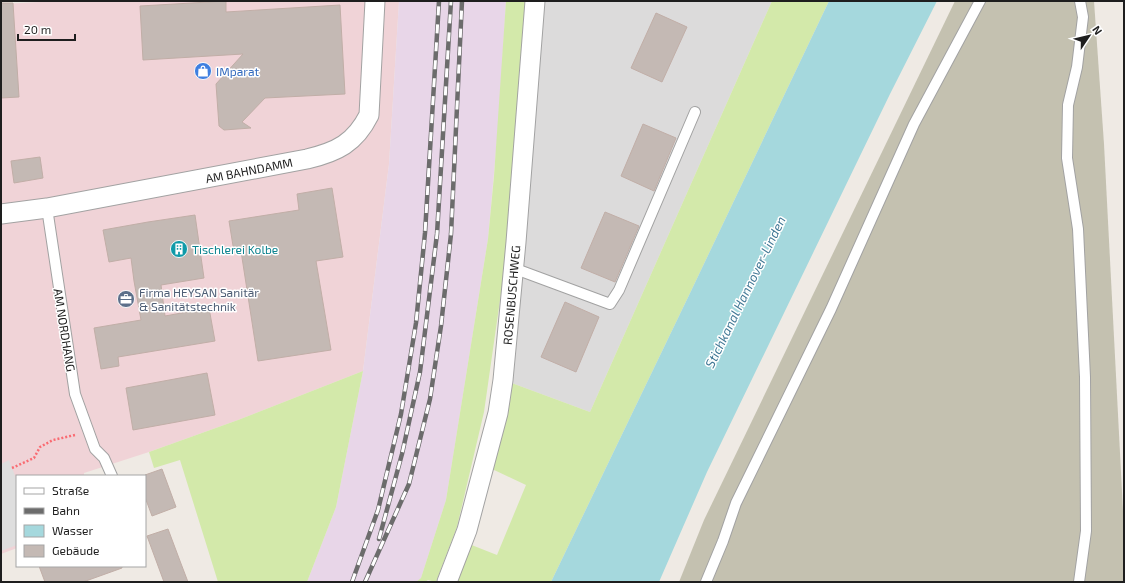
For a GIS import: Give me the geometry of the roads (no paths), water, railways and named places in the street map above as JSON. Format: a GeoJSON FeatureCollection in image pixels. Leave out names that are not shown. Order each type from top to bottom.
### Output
{"type":"FeatureCollection","features":[{"type":"Feature","properties":{"kind":"street","name":"AM BAHNDAMM"},"geometry":{"type":"LineString","coordinates":[[1,214],[47,208],[326,155],[349,142],[364,125],[369,115],[375,1]]}},
{"type":"Feature","properties":{"kind":"street","name":"ROSENBUSCHWEG"},"geometry":{"type":"LineString","coordinates":[[447,582],[467,530],[498,413],[503,380],[535,1]]}},
{"type":"Feature","properties":{"kind":"lane"},"geometry":{"type":"LineString","coordinates":[[706,582],[723,541],[736,503],[831,309],[914,124],[980,1]]}},
{"type":"Feature","properties":{"kind":"lane"},"geometry":{"type":"LineString","coordinates":[[1079,582],[1086,531],[1085,377],[1078,229],[1066,158],[1068,105],[1077,67],[1083,17],[1080,1]]}},
{"type":"Feature","properties":{"kind":"lane"},"geometry":{"type":"LineString","coordinates":[[513,268],[610,304],[619,290],[695,112]]}},
{"type":"Feature","properties":{"kind":"lane","name":"AM NORDHANG"},"geometry":{"type":"LineString","coordinates":[[47,208],[75,394],[95,449],[104,458],[112,475]]}},
{"type":"Feature","properties":{"kind":"water","name":"Stichkanal Hannover-Linden"},"geometry":{"type":"Polygon","coordinates":[[[829,1],[937,1],[890,94],[707,472],[659,582],[551,582],[692,289],[829,1]]]}},
{"type":"Feature","properties":{"kind":"railway"},"geometry":{"type":"LineString","coordinates":[[352,582],[378,510],[401,414],[416,323],[425,233],[439,1]]}},
{"type":"Feature","properties":{"kind":"railway"},"geometry":{"type":"LineString","coordinates":[[379,539],[402,454],[420,372],[437,234],[451,1]]}},
{"type":"Feature","properties":{"kind":"railway"},"geometry":{"type":"LineString","coordinates":[[365,582],[409,484],[430,399],[441,326],[451,234],[462,1]]}},
{"type":"Feature","properties":{"kind":"place","name":"IMparat"},"geometry":{"type":"Point","coordinates":[203,71]}},
{"type":"Feature","properties":{"kind":"place","name":"Tischlerei Kolbe"},"geometry":{"type":"Point","coordinates":[179,249]}},
{"type":"Feature","properties":{"kind":"place","name":"Firma HEYSAN Sanitär & Sanitätstechnik"},"geometry":{"type":"Point","coordinates":[126,299]}}]}
